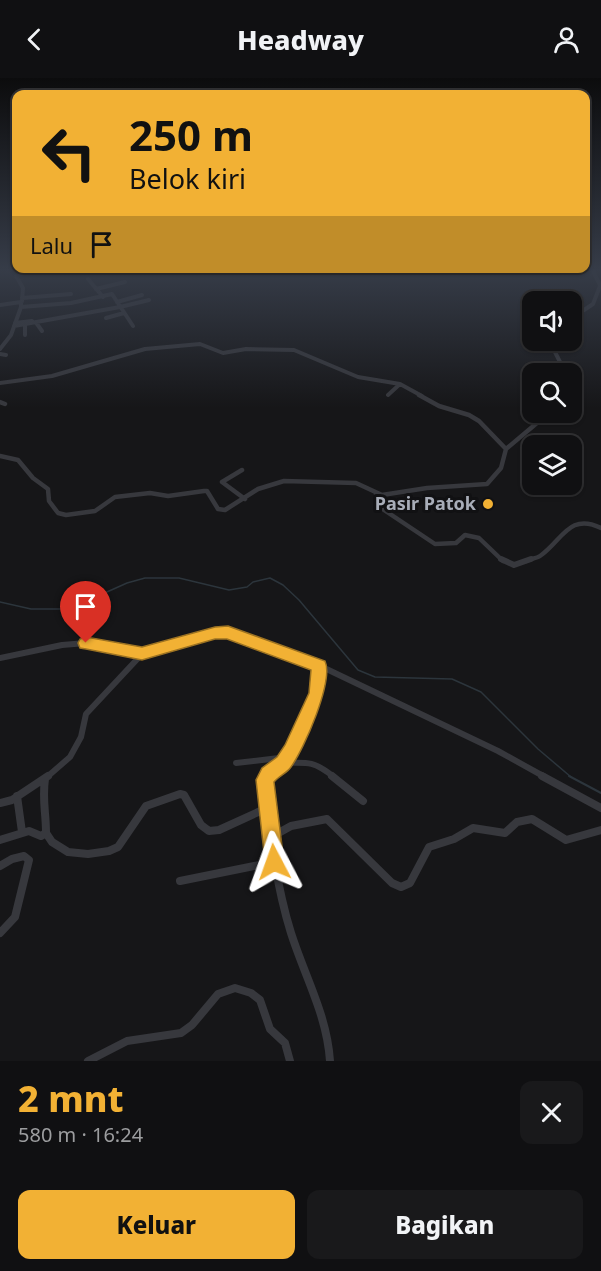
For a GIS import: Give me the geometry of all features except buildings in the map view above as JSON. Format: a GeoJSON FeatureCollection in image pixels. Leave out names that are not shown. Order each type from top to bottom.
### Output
{"type":"FeatureCollection","features":[{"type":"Feature","properties":{"kind":"street"},"geometry":{"type":"LineString","coordinates":[[0,349],[11,335],[17,317]]}},
{"type":"Feature","properties":{"kind":"street"},"geometry":{"type":"LineString","coordinates":[[15,324],[37,324],[70,317]]}},
{"type":"Feature","properties":{"kind":"street"},"geometry":{"type":"LineString","coordinates":[[106,318],[110,317]]}},
{"type":"Feature","properties":{"kind":"street"},"geometry":{"type":"LineString","coordinates":[[127,317],[133,326]]}},
{"type":"Feature","properties":{"kind":"street"},"geometry":{"type":"LineString","coordinates":[[15,324],[32,321]]}},
{"type":"Feature","properties":{"kind":"street"},"geometry":{"type":"LineString","coordinates":[[37,324],[42,331]]}},
{"type":"Feature","properties":{"kind":"street"},"geometry":{"type":"LineString","coordinates":[[25,325],[25,334]]}},
{"type":"Feature","properties":{"kind":"street"},"geometry":{"type":"LineString","coordinates":[[0,384],[52,376],[145,349],[200,344],[223,353],[246,349],[300,351],[358,377],[400,384],[439,406],[469,415],[506,449],[506,455],[499,470],[487,484],[427,488],[382,495],[356,483],[284,481],[258,489],[232,507],[221,510],[207,491],[168,496],[150,493],[116,496],[95,511],[64,515],[58,513],[49,501],[48,489],[33,478],[21,462],[0,456]]}},
{"type":"Feature","properties":{"kind":"street"},"geometry":{"type":"LineString","coordinates":[[0,354],[6,355]]}},
{"type":"Feature","properties":{"kind":"street"},"geometry":{"type":"LineString","coordinates":[[388,395],[400,384]]}},
{"type":"Feature","properties":{"kind":"street"},"geometry":{"type":"LineString","coordinates":[[506,449],[537,423]]}},
{"type":"Feature","properties":{"kind":"street"},"geometry":{"type":"LineString","coordinates":[[243,470],[222,482],[245,499]]}},
{"type":"Feature","properties":{"kind":"street"},"geometry":{"type":"LineString","coordinates":[[375,493],[383,509],[435,544],[458,543],[465,535],[475,536],[504,561],[511,564],[540,556],[568,527],[591,523],[601,528]]}},
{"type":"Feature","properties":{"kind":"street"},"geometry":{"type":"LineString","coordinates":[[0,658],[62,645],[86,643],[142,654],[215,633],[228,633],[320,666],[498,751],[601,808]]}},
{"type":"Feature","properties":{"kind":"street"},"geometry":{"type":"LineString","coordinates":[[0,803],[17,796],[46,778],[75,751],[81,737],[83,721],[91,708],[114,687],[142,654]]}},
{"type":"Feature","properties":{"kind":"street"},"geometry":{"type":"LineString","coordinates":[[320,666],[315,699],[284,762],[264,780],[273,836],[274,862],[291,933],[326,1025],[330,1043],[330,1061]]}},
{"type":"Feature","properties":{"kind":"street"},"geometry":{"type":"LineString","coordinates":[[236,763],[279,758],[284,762],[309,762],[319,765],[363,801]]}},
{"type":"Feature","properties":{"kind":"street"},"geometry":{"type":"LineString","coordinates":[[46,778],[42,800],[46,816],[46,833],[52,843],[61,850],[91,855],[118,847],[144,808],[180,794],[184,795],[201,825],[209,831],[219,830],[267,808]]}},
{"type":"Feature","properties":{"kind":"street"},"geometry":{"type":"LineString","coordinates":[[17,796],[22,832]]}},
{"type":"Feature","properties":{"kind":"street"},"geometry":{"type":"LineString","coordinates":[[273,836],[291,826],[327,819],[392,883],[401,887],[410,883],[429,847],[454,839],[470,829],[505,833],[515,823],[530,819],[566,840],[601,830]]}},
{"type":"Feature","properties":{"kind":"street"},"geometry":{"type":"LineString","coordinates":[[0,840],[22,832],[29,831],[41,836],[46,833]]}},
{"type":"Feature","properties":{"kind":"street"},"geometry":{"type":"LineString","coordinates":[[0,866],[12,859],[24,856],[29,860],[15,917],[0,933]]}},
{"type":"Feature","properties":{"kind":"street"},"geometry":{"type":"LineString","coordinates":[[180,881],[274,862]]}},
{"type":"Feature","properties":{"kind":"street"},"geometry":{"type":"LineString","coordinates":[[88,1061],[127,1041],[181,1033],[192,1025],[219,994],[235,988],[251,993],[260,1000],[270,1029],[285,1043],[290,1061]]}},
{"type":"Feature","properties":{"kind":"waterway"},"geometry":{"type":"LineString","coordinates":[[0,602],[31,609],[69,609],[127,583],[145,578],[179,578],[229,590],[247,587],[253,582],[270,578],[283,585],[299,600],[358,670],[375,677],[452,679],[481,692],[538,749],[571,777]]}},
{"type":"Feature","properties":{"kind":"waterway"},"geometry":{"type":"LineString","coordinates":[[569,776],[601,793]]}},
{"type":"Feature","properties":{"kind":"place","name":"Pasir Patok"},"geometry":{"type":"Point","coordinates":[488,504]}},
{"type":"Feature","properties":{"kind":"route"},"geometry":{"type":"LineString","coordinates":[[86,643],[142,654],[215,633],[228,633],[320,666],[317,693],[313,705],[291,751],[284,763],[264,780],[273,836],[274,862]]}}]}
